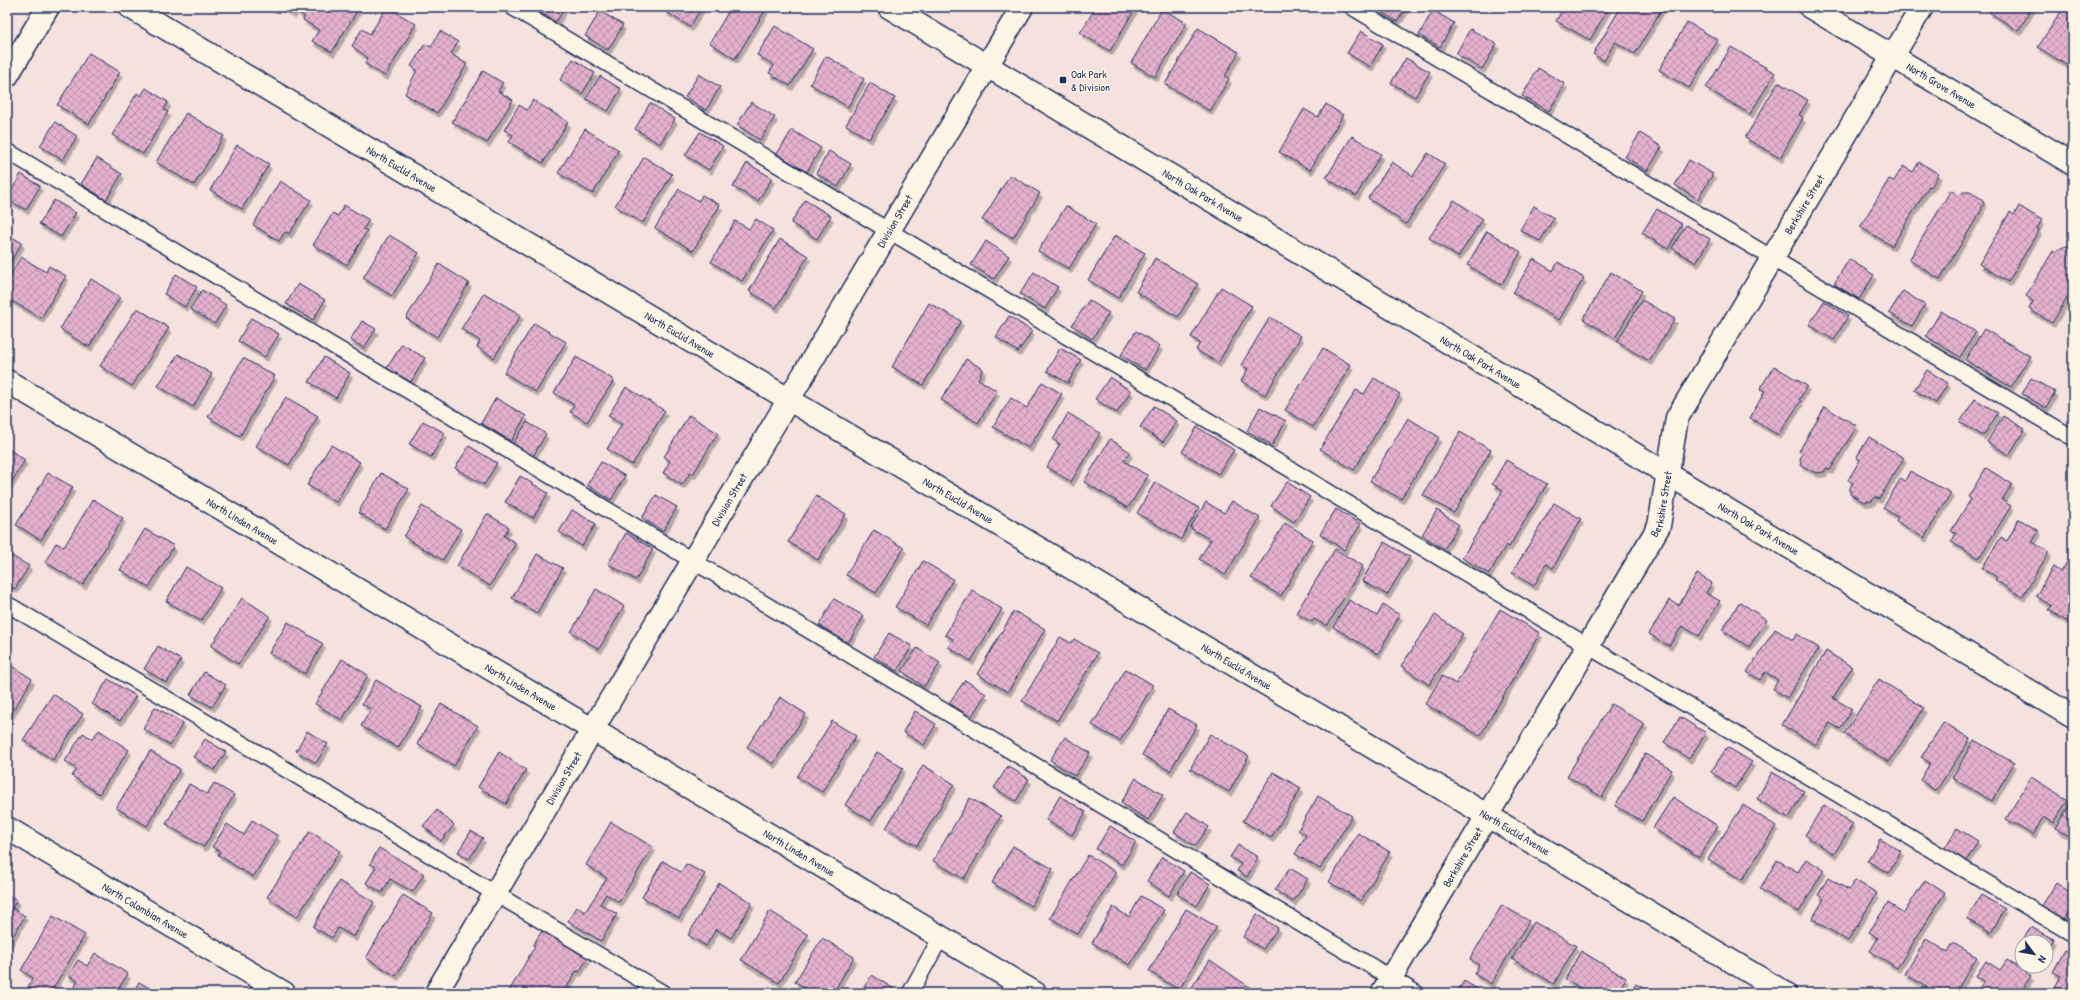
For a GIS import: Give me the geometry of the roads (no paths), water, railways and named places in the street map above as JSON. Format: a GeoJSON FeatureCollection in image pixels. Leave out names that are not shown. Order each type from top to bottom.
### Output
{"type":"FeatureCollection","features":[{"type":"Feature","properties":{"kind":"street"},"geometry":{"type":"LineString","coordinates":[[7,76],[48,7]]}},
{"type":"Feature","properties":{"kind":"street","name":"North Euclid Avenue"},"geometry":{"type":"LineString","coordinates":[[130,7],[1488,814],[1785,993]]}},
{"type":"Feature","properties":{"kind":"street","name":"North Oak Park Avenue"},"geometry":{"type":"LineString","coordinates":[[889,7],[2073,717]]}},
{"type":"Feature","properties":{"kind":"street","name":"Division Street"},"geometry":{"type":"LineString","coordinates":[[436,993],[1022,7]]}},
{"type":"Feature","properties":{"kind":"street","name":"North Grove Avenue"},"geometry":{"type":"LineString","coordinates":[[1810,7],[2073,164]]}},
{"type":"Feature","properties":{"kind":"street","name":"Berkshire Street"},"geometry":{"type":"LineString","coordinates":[[1386,985],[1660,526],[1677,418],[1922,7]]}},
{"type":"Feature","properties":{"kind":"street","name":"North Linden Avenue"},"geometry":{"type":"LineString","coordinates":[[7,381],[1035,993]]}},
{"type":"Feature","properties":{"kind":"street","name":"North Colombian Avenue"},"geometry":{"type":"LineString","coordinates":[[7,828],[284,993]]}},
{"type":"Feature","properties":{"kind":"lane"},"geometry":{"type":"LineString","coordinates":[[512,7],[2073,934]]}},
{"type":"Feature","properties":{"kind":"lane"},"geometry":{"type":"LineString","coordinates":[[1352,7],[2073,438]]}},
{"type":"Feature","properties":{"kind":"lane"},"geometry":{"type":"LineString","coordinates":[[7,151],[693,561],[1386,985],[1416,993]]}},
{"type":"Feature","properties":{"kind":"lane"},"geometry":{"type":"LineString","coordinates":[[7,604],[663,993]]}},
{"type":"Feature","properties":{"kind":"lane"},"geometry":{"type":"LineString","coordinates":[[910,993],[941,937]]}},
{"type":"Feature","properties":{"kind":"place","name":"Oak Park & Division"},"geometry":{"type":"Point","coordinates":[1063,80]}}]}
